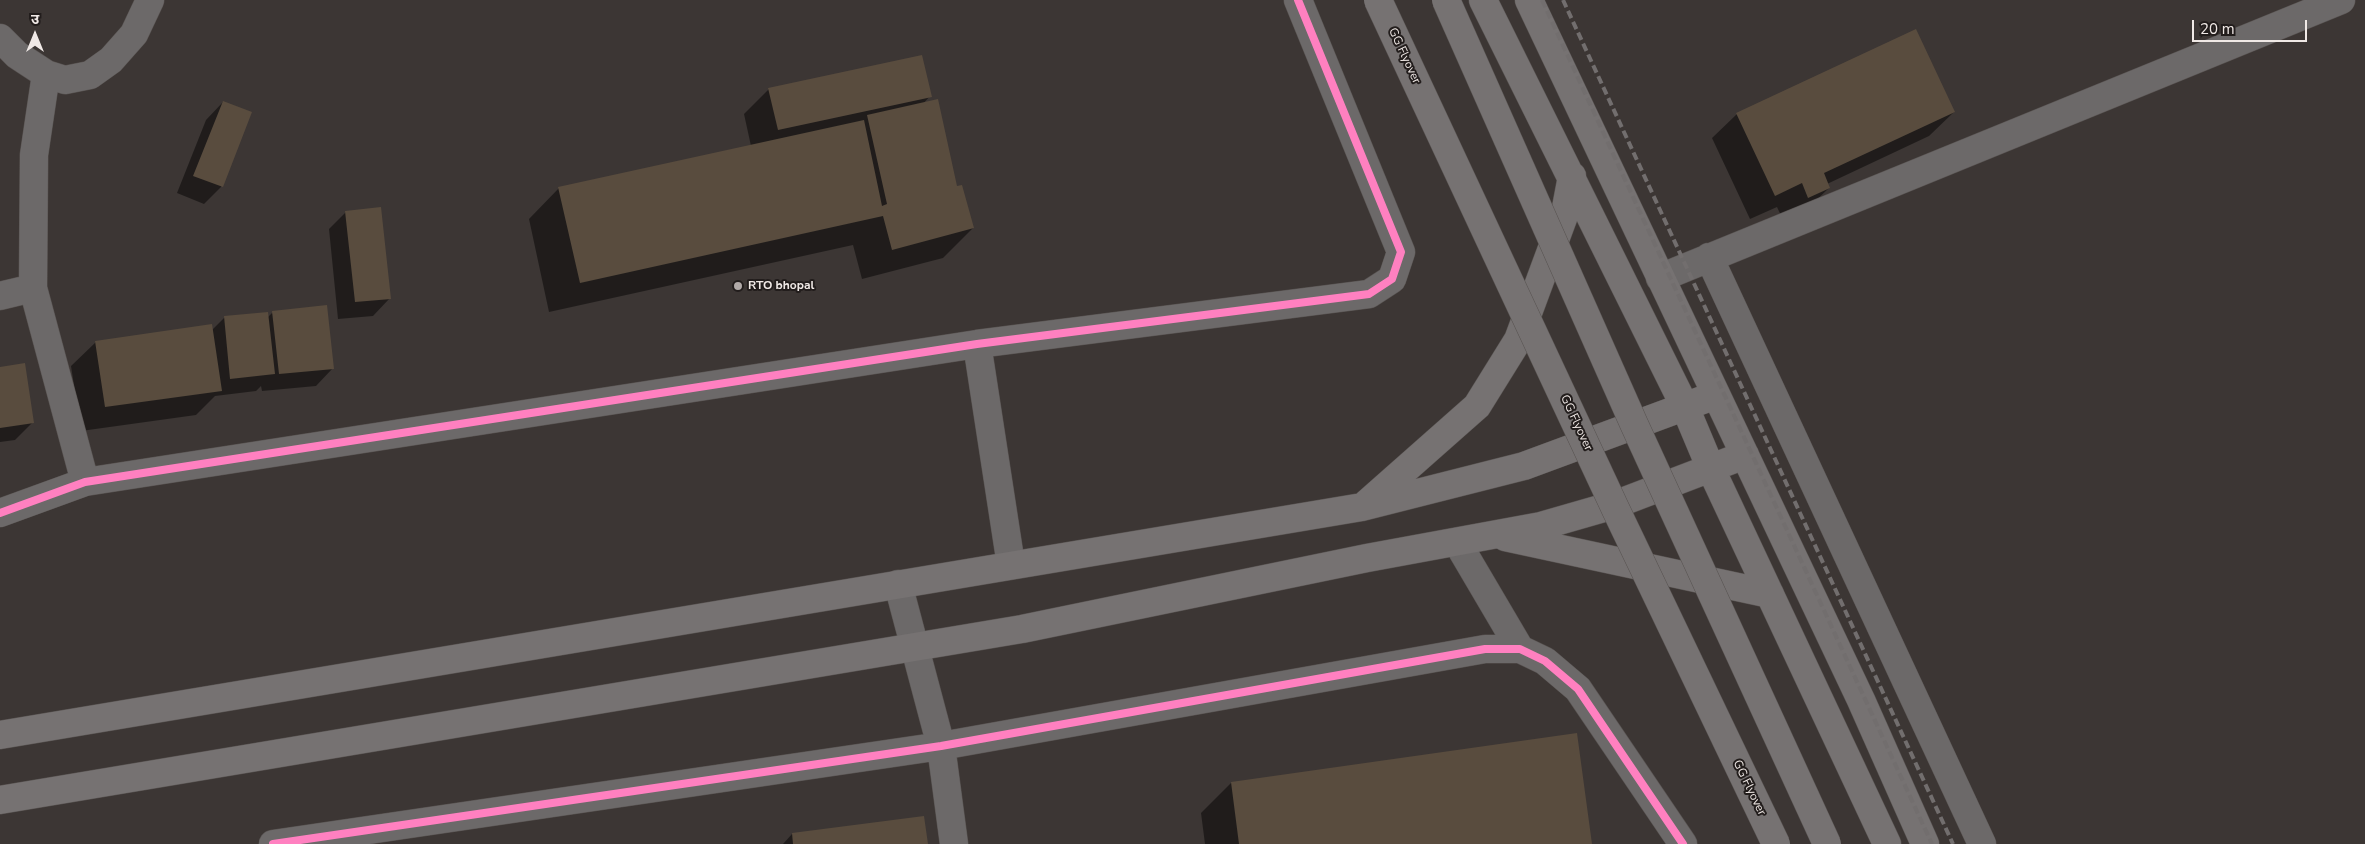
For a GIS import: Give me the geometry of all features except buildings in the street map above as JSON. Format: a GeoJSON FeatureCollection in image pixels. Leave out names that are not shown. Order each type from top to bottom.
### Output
{"type":"FeatureCollection","features":[{"type":"Feature","properties":{"kind":"main road","name":"GG Flyover"},"geometry":{"type":"LineString","coordinates":[[1378,0],[1616,510],[1776,844]]}},
{"type":"Feature","properties":{"kind":"main road"},"geometry":{"type":"LineString","coordinates":[[1446,0],[1634,424],[1827,844]]}},
{"type":"Feature","properties":{"kind":"main road"},"geometry":{"type":"LineString","coordinates":[[1484,0],[1685,407],[1711,468],[1887,844]]}},
{"type":"Feature","properties":{"kind":"main road"},"geometry":{"type":"LineString","coordinates":[[1529,0],[1857,692],[1925,844]]}},
{"type":"Feature","properties":{"kind":"main road"},"geometry":{"type":"LineString","coordinates":[[1362,507],[1476,406],[1518,340],[1565,213],[1572,176]]}},
{"type":"Feature","properties":{"kind":"main road"},"geometry":{"type":"LineString","coordinates":[[0,735],[1362,507],[1524,466],[1716,395]]}},
{"type":"Feature","properties":{"kind":"main road"},"geometry":{"type":"LineString","coordinates":[[0,800],[1022,629],[1541,526],[1614,505],[1745,455]]}},
{"type":"Feature","properties":{"kind":"main road"},"geometry":{"type":"LineString","coordinates":[[1492,535],[1770,594]]}},
{"type":"Feature","properties":{"kind":"street"},"geometry":{"type":"LineString","coordinates":[[0,38],[17,55],[46,74],[66,80],[90,75],[111,60],[134,34],[150,0]]}},
{"type":"Feature","properties":{"kind":"street"},"geometry":{"type":"LineString","coordinates":[[0,513],[85,482],[977,344],[1370,294],[1392,279],[1401,252],[1298,0]]}},
{"type":"Feature","properties":{"kind":"street"},"geometry":{"type":"LineString","coordinates":[[1660,278],[2341,0]]}},
{"type":"Feature","properties":{"kind":"street"},"geometry":{"type":"LineString","coordinates":[[46,74],[34,155],[32,288],[85,482]]}},
{"type":"Feature","properties":{"kind":"street"},"geometry":{"type":"LineString","coordinates":[[1709,257],[1753,356],[1948,768],[1982,844]]}},
{"type":"Feature","properties":{"kind":"street"},"geometry":{"type":"LineString","coordinates":[[0,296],[32,288]]}},
{"type":"Feature","properties":{"kind":"street"},"geometry":{"type":"LineString","coordinates":[[977,344],[1011,565]]}},
{"type":"Feature","properties":{"kind":"street"},"geometry":{"type":"LineString","coordinates":[[1457,542],[1520,649]]}},
{"type":"Feature","properties":{"kind":"street"},"geometry":{"type":"LineString","coordinates":[[898,584],[941,746],[954,844]]}},
{"type":"Feature","properties":{"kind":"street"},"geometry":{"type":"LineString","coordinates":[[273,844],[941,746],[1485,649],[1520,649],[1545,661],[1578,689],[1683,844]]}},
{"type":"Feature","properties":{"kind":"railway"},"geometry":{"type":"LineString","coordinates":[[1542,0],[1932,844]]}},
{"type":"Feature","properties":{"kind":"railway"},"geometry":{"type":"LineString","coordinates":[[1563,0],[1953,844]]}},
{"type":"Feature","properties":{"kind":"cycle path"},"geometry":{"type":"LineString","coordinates":[[0,513],[85,482],[977,344],[1369,294],[1392,279],[1401,252],[1298,0]]}},
{"type":"Feature","properties":{"kind":"cycle path"},"geometry":{"type":"LineString","coordinates":[[273,844],[941,746],[1485,649],[1520,649],[1545,661],[1578,689],[1683,844]]}},
{"type":"Feature","properties":{"kind":"place","name":"RTO bhopal"},"geometry":{"type":"Point","coordinates":[738,286]}}]}
